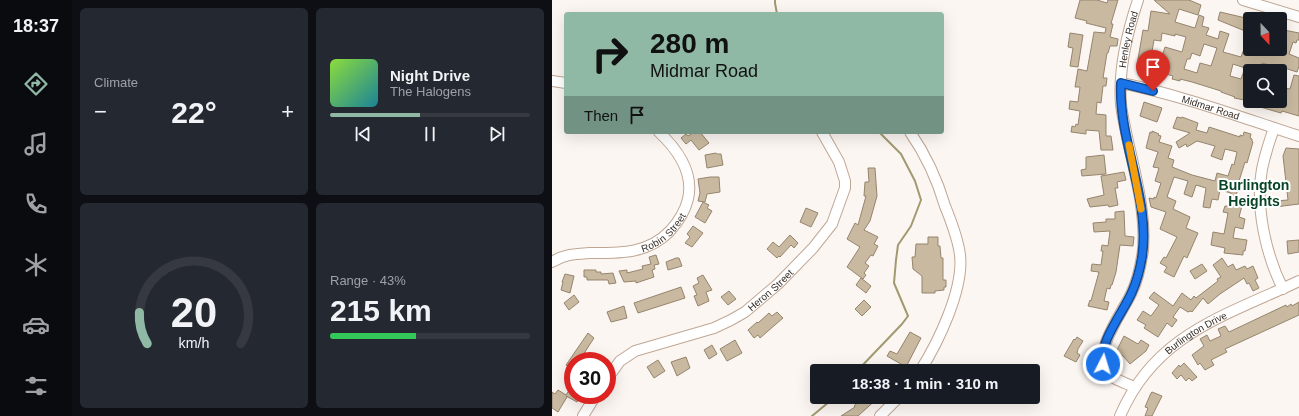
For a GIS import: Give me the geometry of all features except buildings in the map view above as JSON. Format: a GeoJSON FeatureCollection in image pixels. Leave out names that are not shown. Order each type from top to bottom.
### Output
{"type":"FeatureCollection","features":[{"type":"Feature","properties":{"kind":"street","name":"Henley Road"},"geometry":{"type":"LineString","coordinates":[[1134,387],[1110,376],[1102,359],[1105,343],[1132,293],[1138,278],[1144,238],[1139,197],[1121,105],[1121,83],[1129,26],[1138,0]]}},
{"type":"Feature","properties":{"kind":"street"},"geometry":{"type":"LineString","coordinates":[[1243,0],[1299,17]]}},
{"type":"Feature","properties":{"kind":"street"},"geometry":{"type":"LineString","coordinates":[[552,81],[564,83]]}},
{"type":"Feature","properties":{"kind":"street","name":"Midmar Road"},"geometry":{"type":"LineString","coordinates":[[1121,83],[1201,105],[1299,136]]}},
{"type":"Feature","properties":{"kind":"street"},"geometry":{"type":"LineString","coordinates":[[1274,128],[1262,170],[1260,200],[1266,244],[1270,260],[1283,289]]}},
{"type":"Feature","properties":{"kind":"street","name":"Robin Street"},"geometry":{"type":"LineString","coordinates":[[552,262],[560,257],[570,254],[636,251],[650,246],[665,236],[677,223],[686,209],[690,192],[689,180],[679,154],[661,134]]}},
{"type":"Feature","properties":{"kind":"street","name":"Heron Street"},"geometry":{"type":"LineString","coordinates":[[616,367],[620,361],[635,351],[714,328],[745,312],[778,284],[813,248],[832,224],[845,188],[845,181],[839,162],[823,134]]}},
{"type":"Feature","properties":{"kind":"street"},"geometry":{"type":"LineString","coordinates":[[911,134],[934,174],[960,255],[958,284],[954,303],[924,364]]}},
{"type":"Feature","properties":{"kind":"street","name":"Burlington Drive"},"geometry":{"type":"LineString","coordinates":[[1120,416],[1134,387],[1157,360],[1190,333],[1205,324],[1299,281]]}},
{"type":"Feature","properties":{"kind":"street"},"geometry":{"type":"LineString","coordinates":[[583,416],[590,404]]}},
{"type":"Feature","properties":{"kind":"street"},"geometry":{"type":"LineString","coordinates":[[880,416],[892,404]]}},
{"type":"Feature","properties":{"kind":"waterway"},"geometry":{"type":"LineString","coordinates":[[775,0],[777,12]]}},
{"type":"Feature","properties":{"kind":"waterway"},"geometry":{"type":"LineString","coordinates":[[864,364],[908,316],[894,283],[896,260],[898,245],[911,226],[921,200],[915,181],[901,154],[881,134]]}},
{"type":"Feature","properties":{"kind":"waterway"},"geometry":{"type":"LineString","coordinates":[[812,416],[827,404]]}},
{"type":"Feature","properties":{"kind":"slow traffic"},"geometry":{"type":"LineString","coordinates":[[1129,145],[1141,209]]}},
{"type":"Feature","properties":{"kind":"district","name":"Burlington Heights"},"geometry":{"type":"Point","coordinates":[1254,194]}},
{"type":"Feature","properties":{"kind":"route"},"geometry":{"type":"LineString","coordinates":[[1103,364],[1102,354],[1105,343],[1132,293],[1138,278],[1144,238],[1139,197],[1121,105],[1121,83],[1153,91]]}}]}
